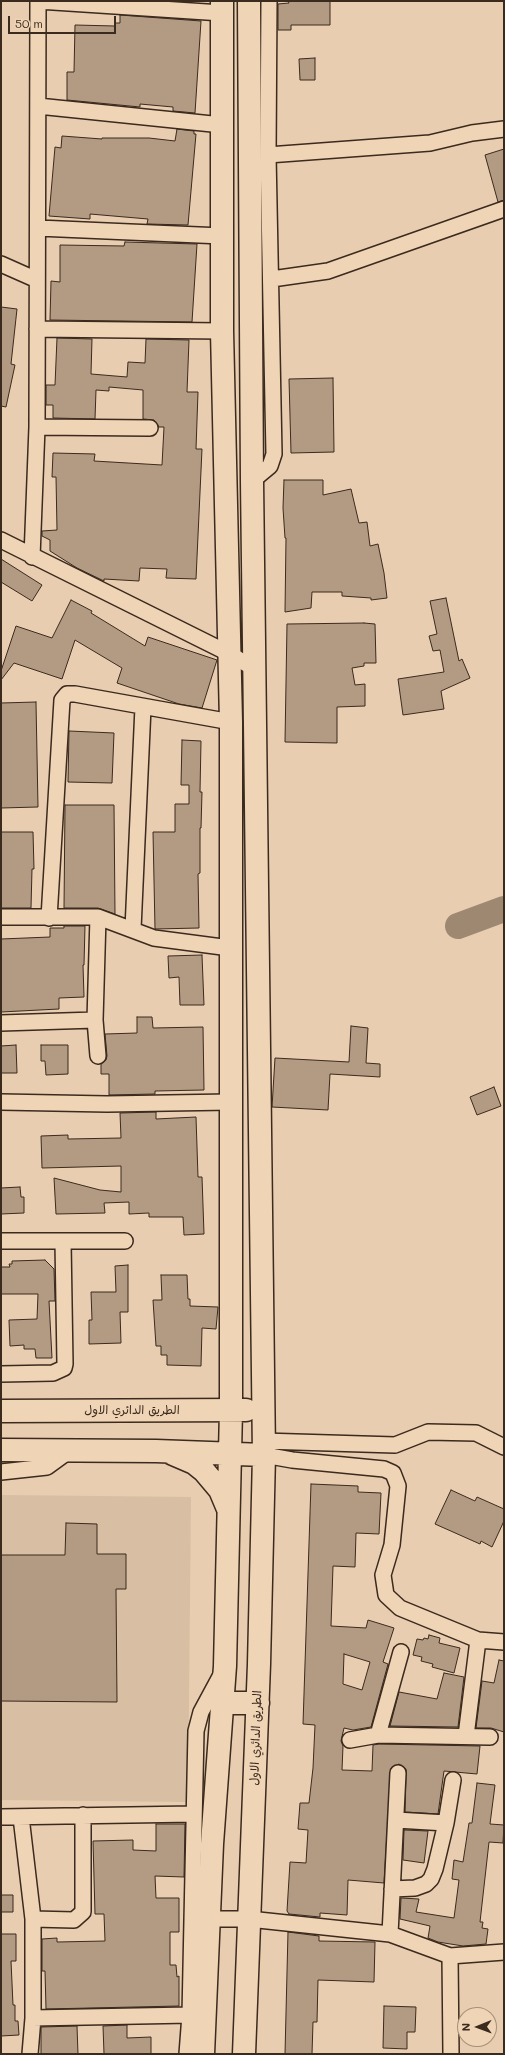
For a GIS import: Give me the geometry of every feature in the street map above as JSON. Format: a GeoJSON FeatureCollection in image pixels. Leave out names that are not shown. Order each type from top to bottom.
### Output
{"type":"FeatureCollection","features":[{"type":"Feature","properties":{"kind":"main road","name":"الطريق الدائري الاول"},"geometry":{"type":"LineString","coordinates":[[244,2054],[258,1703],[263,1448],[252,481],[249,1]]}},
{"type":"Feature","properties":{"kind":"main road"},"geometry":{"type":"LineString","coordinates":[[203,2054],[212,1844],[225,1666],[231,1410],[231,722],[228,653],[222,331],[222,7]]}},
{"type":"Feature","properties":{"kind":"main road","name":"الطريق الدائري الاول"},"geometry":{"type":"LineString","coordinates":[[1,1410],[263,1410]]}},
{"type":"Feature","properties":{"kind":"main road"},"geometry":{"type":"LineString","coordinates":[[1,1450],[230,1453],[263,1448]]}},
{"type":"Feature","properties":{"kind":"main road"},"geometry":{"type":"LineString","coordinates":[[156,1451],[182,1457],[204,1471],[220,1490],[229,1512]]}},
{"type":"Feature","properties":{"kind":"main road"},"geometry":{"type":"LineString","coordinates":[[222,1703],[258,1703]]}},
{"type":"Feature","properties":{"kind":"street"},"geometry":{"type":"LineString","coordinates":[[32,557],[37,427],[38,1],[222,7]]}},
{"type":"Feature","properties":{"kind":"street"},"geometry":{"type":"LineString","coordinates":[[252,481],[270,466],[274,454],[272,279],[268,155],[269,1]]}},
{"type":"Feature","properties":{"kind":"street"},"geometry":{"type":"LineString","coordinates":[[38,106],[222,125]]}},
{"type":"Feature","properties":{"kind":"street"},"geometry":{"type":"LineString","coordinates":[[268,155],[430,143],[472,133],[504,129]]}},
{"type":"Feature","properties":{"kind":"street"},"geometry":{"type":"LineString","coordinates":[[272,279],[328,271],[504,209]]}},
{"type":"Feature","properties":{"kind":"street"},"geometry":{"type":"LineString","coordinates":[[38,228],[222,236]]}},
{"type":"Feature","properties":{"kind":"street"},"geometry":{"type":"LineString","coordinates":[[1,264],[37,280]]}},
{"type":"Feature","properties":{"kind":"street"},"geometry":{"type":"LineString","coordinates":[[37,328],[222,331]]}},
{"type":"Feature","properties":{"kind":"street"},"geometry":{"type":"LineString","coordinates":[[37,427],[150,428]]}},
{"type":"Feature","properties":{"kind":"street"},"geometry":{"type":"LineString","coordinates":[[1,540],[32,557],[228,653],[255,669]]}},
{"type":"Feature","properties":{"kind":"street"},"geometry":{"type":"LineString","coordinates":[[49,918],[62,700],[67,694],[75,694],[231,722]]}},
{"type":"Feature","properties":{"kind":"street"},"geometry":{"type":"LineString","coordinates":[[133,929],[143,707]]}},
{"type":"Feature","properties":{"kind":"street"},"geometry":{"type":"LineString","coordinates":[[1,917],[98,917],[154,938],[230,948]]}},
{"type":"Feature","properties":{"kind":"street"},"geometry":{"type":"LineString","coordinates":[[98,917],[96,1020],[98,1056]]}},
{"type":"Feature","properties":{"kind":"street"},"geometry":{"type":"LineString","coordinates":[[1,1023],[96,1020]]}},
{"type":"Feature","properties":{"kind":"street"},"geometry":{"type":"LineString","coordinates":[[1,1102],[107,1104],[230,1102]]}},
{"type":"Feature","properties":{"kind":"street"},"geometry":{"type":"LineString","coordinates":[[1,1241],[125,1241]]}},
{"type":"Feature","properties":{"kind":"street"},"geometry":{"type":"LineString","coordinates":[[1,1374],[53,1373],[64,1368],[63,1242]]}},
{"type":"Feature","properties":{"kind":"street"},"geometry":{"type":"LineString","coordinates":[[263,1448],[395,1445],[428,1432],[476,1433],[504,1447]]}},
{"type":"Feature","properties":{"kind":"street"},"geometry":{"type":"LineString","coordinates":[[263,1448],[292,1460],[384,1469],[393,1473],[398,1486],[392,1545],[383,1575],[386,1595],[400,1608],[478,1640],[504,1642]]}},
{"type":"Feature","properties":{"kind":"street"},"geometry":{"type":"LineString","coordinates":[[1,1472],[48,1467],[68,1450]]}},
{"type":"Feature","properties":{"kind":"street"},"geometry":{"type":"LineString","coordinates":[[466,1736],[478,1640]]}},
{"type":"Feature","properties":{"kind":"street"},"geometry":{"type":"LineString","coordinates":[[378,1735],[401,1652]]}},
{"type":"Feature","properties":{"kind":"street"},"geometry":{"type":"LineString","coordinates":[[187,2054],[190,2015],[196,1731],[201,1712],[225,1666]]}},
{"type":"Feature","properties":{"kind":"street"},"geometry":{"type":"LineString","coordinates":[[350,1740],[378,1735],[490,1737]]}},
{"type":"Feature","properties":{"kind":"street"},"geometry":{"type":"LineString","coordinates":[[390,1934],[398,1774]]}},
{"type":"Feature","properties":{"kind":"street"},"geometry":{"type":"LineString","coordinates":[[392,1889],[415,1888],[426,1884],[431,1879],[446,1823],[453,1780]]}},
{"type":"Feature","properties":{"kind":"street"},"geometry":{"type":"LineString","coordinates":[[1,1817],[21,1818],[82,1815],[194,1814]]}},
{"type":"Feature","properties":{"kind":"street"},"geometry":{"type":"LineString","coordinates":[[33,1919],[74,1920],[83,1912],[82,1815]]}},
{"type":"Feature","properties":{"kind":"street"},"geometry":{"type":"LineString","coordinates":[[21,1818],[33,1919],[33,2018],[30,2054]]}},
{"type":"Feature","properties":{"kind":"street"},"geometry":{"type":"LineString","coordinates":[[396,1820],[446,1823]]}},
{"type":"Feature","properties":{"kind":"street"},"geometry":{"type":"LineString","coordinates":[[209,1919],[249,1919],[390,1934],[450,1956],[504,1952]]}},
{"type":"Feature","properties":{"kind":"street"},"geometry":{"type":"LineString","coordinates":[[450,1956],[451,2054]]}},
{"type":"Feature","properties":{"kind":"street"},"geometry":{"type":"LineString","coordinates":[[33,2018],[190,2015]]}},
{"type":"Feature","properties":{"kind":"shaded area"},"geometry":{"type":"Polygon","coordinates":[[[1,1495],[191,1497],[188,1802],[1,1800],[1,1495]]]}},
{"type":"Feature","properties":{"kind":"building"},"geometry":{"type":"Polygon","coordinates":[[[288,1],[330,1],[330,25],[291,25],[291,30],[278,30],[278,4],[289,3],[288,1]]]}},
{"type":"Feature","properties":{"kind":"building"},"geometry":{"type":"Polygon","coordinates":[[[120,15],[201,21],[195,113],[173,111],[173,107],[140,104],[140,107],[67,100],[67,72],[74,72],[75,25],[115,26],[115,23],[120,23],[120,15]]]}},
{"type":"Feature","properties":{"kind":"building"},"geometry":{"type":"Polygon","coordinates":[[[315,58],[315,80],[300,80],[299,59],[315,58]]]}},
{"type":"Feature","properties":{"kind":"building"},"geometry":{"type":"Polygon","coordinates":[[[177,129],[194,131],[194,134],[196,134],[188,225],[147,224],[148,219],[90,214],[90,219],[49,216],[55,147],[61,148],[62,136],[102,139],[149,138],[175,141],[177,129]]]}},
{"type":"Feature","properties":{"kind":"building"},"geometry":{"type":"Polygon","coordinates":[[[504,149],[504,200],[498,202],[485,155],[504,149]]]}},
{"type":"Feature","properties":{"kind":"building"},"geometry":{"type":"Polygon","coordinates":[[[125,242],[197,244],[192,322],[50,320],[51,281],[60,282],[60,245],[124,246],[125,242]]]}},
{"type":"Feature","properties":{"kind":"building"},"geometry":{"type":"Polygon","coordinates":[[[1,307],[17,309],[11,364],[15,365],[6,407],[1,406],[1,307]]]}},
{"type":"Feature","properties":{"kind":"building"},"geometry":{"type":"Polygon","coordinates":[[[57,338],[92,339],[91,374],[127,377],[128,362],[145,363],[146,339],[189,340],[187,392],[198,392],[196,449],[202,449],[196,579],[166,578],[167,569],[140,568],[139,581],[104,579],[104,581],[77,568],[50,551],[50,540],[42,536],[42,531],[57,530],[56,477],[52,477],[53,453],[95,454],[94,461],[162,465],[164,427],[159,427],[154,420],[143,419],[143,390],[109,387],[109,391],[96,390],[95,419],[53,418],[53,405],[46,405],[46,385],[55,385],[57,338]]]}},
{"type":"Feature","properties":{"kind":"building"},"geometry":{"type":"Polygon","coordinates":[[[333,378],[334,452],[291,453],[289,379],[333,378]]]}},
{"type":"Feature","properties":{"kind":"building"},"geometry":{"type":"Polygon","coordinates":[[[284,480],[323,480],[323,495],[351,489],[359,523],[367,522],[370,546],[378,544],[387,598],[371,600],[371,598],[342,596],[342,592],[312,592],[311,608],[285,612],[286,538],[283,508],[284,480]]]}},
{"type":"Feature","properties":{"kind":"building"},"geometry":{"type":"Polygon","coordinates":[[[1,559],[42,585],[32,601],[1,582],[1,559]]]}},
{"type":"Feature","properties":{"kind":"building"},"geometry":{"type":"Polygon","coordinates":[[[446,598],[459,661],[462,659],[470,678],[441,691],[444,709],[403,715],[398,679],[444,672],[440,650],[433,651],[429,636],[437,634],[430,601],[446,598]]]}},
{"type":"Feature","properties":{"kind":"building"},"geometry":{"type":"Polygon","coordinates":[[[71,600],[92,611],[91,613],[145,646],[148,637],[217,660],[202,708],[179,704],[117,683],[122,668],[75,640],[62,679],[14,663],[1,680],[1,671],[16,626],[52,638],[71,600]]]}},
{"type":"Feature","properties":{"kind":"building"},"geometry":{"type":"Polygon","coordinates":[[[287,624],[375,624],[376,663],[364,663],[364,666],[352,668],[355,685],[365,684],[365,706],[337,707],[337,743],[285,742],[287,624]]]}},
{"type":"Feature","properties":{"kind":"building"},"geometry":{"type":"Polygon","coordinates":[[[36,702],[38,807],[1,808],[1,703],[36,702]]]}},
{"type":"Feature","properties":{"kind":"building"},"geometry":{"type":"Polygon","coordinates":[[[69,731],[114,733],[112,783],[68,782],[69,731]]]}},
{"type":"Feature","properties":{"kind":"building"},"geometry":{"type":"Polygon","coordinates":[[[182,740],[201,741],[200,792],[202,792],[200,873],[198,874],[199,928],[155,929],[153,832],[175,832],[175,804],[189,804],[189,785],[181,785],[182,740]]]}},
{"type":"Feature","properties":{"kind":"building"},"geometry":{"type":"Polygon","coordinates":[[[65,805],[114,805],[115,914],[98,908],[64,908],[65,805]]]}},
{"type":"Feature","properties":{"kind":"building"},"geometry":{"type":"Polygon","coordinates":[[[1,832],[33,832],[34,869],[32,869],[31,908],[1,908],[1,832]]]}},
{"type":"Feature","properties":{"kind":"building"},"geometry":{"type":"Polygon","coordinates":[[[64,926],[85,926],[83,965],[84,997],[59,998],[59,1009],[1,1012],[1,939],[50,937],[50,928],[64,928],[64,926]]]}},
{"type":"Feature","properties":{"kind":"building"},"geometry":{"type":"Polygon","coordinates":[[[202,955],[204,1005],[180,1005],[179,977],[169,978],[168,956],[202,955]]]}},
{"type":"Feature","properties":{"kind":"building"},"geometry":{"type":"Polygon","coordinates":[[[137,1017],[152,1017],[153,1028],[203,1027],[204,1090],[155,1091],[155,1094],[109,1095],[109,1074],[101,1074],[101,1064],[106,1060],[107,1056],[105,1034],[137,1033],[137,1017]]]}},
{"type":"Feature","properties":{"kind":"building"},"geometry":{"type":"Polygon","coordinates":[[[351,1026],[368,1028],[366,1063],[380,1064],[380,1077],[330,1074],[328,1110],[272,1107],[275,1058],[349,1062],[351,1026]]]}},
{"type":"Feature","properties":{"kind":"building"},"geometry":{"type":"Polygon","coordinates":[[[16,1045],[17,1073],[1,1073],[1,1046],[16,1045]]]}},
{"type":"Feature","properties":{"kind":"building"},"geometry":{"type":"Polygon","coordinates":[[[41,1045],[68,1045],[68,1074],[46,1075],[45,1061],[41,1061],[41,1045]]]}},
{"type":"Feature","properties":{"kind":"building"},"geometry":{"type":"Polygon","coordinates":[[[494,1087],[501,1106],[477,1115],[470,1097],[494,1087]]]}},
{"type":"Feature","properties":{"kind":"building"},"geometry":{"type":"Polygon","coordinates":[[[156,1112],[156,1119],[196,1117],[198,1177],[202,1177],[204,1234],[184,1235],[183,1217],[149,1217],[149,1213],[129,1214],[129,1202],[104,1203],[105,1213],[56,1214],[54,1178],[100,1190],[121,1192],[121,1166],[42,1168],[41,1136],[68,1135],[68,1139],[121,1138],[120,1113],[156,1112]]]}},
{"type":"Feature","properties":{"kind":"building"},"geometry":{"type":"Polygon","coordinates":[[[20,1187],[21,1197],[24,1197],[24,1213],[1,1214],[1,1188],[20,1187]]]}},
{"type":"Feature","properties":{"kind":"building"},"geometry":{"type":"Polygon","coordinates":[[[45,1260],[54,1269],[55,1301],[49,1301],[52,1358],[36,1358],[35,1349],[24,1349],[24,1345],[10,1346],[9,1320],[37,1319],[38,1294],[1,1294],[1,1267],[10,1267],[9,1264],[12,1264],[12,1261],[45,1260]]]}},
{"type":"Feature","properties":{"kind":"building"},"geometry":{"type":"Polygon","coordinates":[[[128,1265],[128,1312],[120,1312],[121,1343],[89,1344],[89,1320],[92,1320],[91,1292],[116,1292],[115,1266],[128,1265]]]}},
{"type":"Feature","properties":{"kind":"building"},"geometry":{"type":"Polygon","coordinates":[[[161,1275],[187,1275],[188,1299],[190,1299],[190,1306],[218,1307],[216,1329],[202,1328],[201,1366],[167,1365],[167,1355],[161,1355],[161,1346],[156,1346],[153,1300],[162,1300],[161,1275]]]}},
{"type":"Feature","properties":{"kind":"building"},"geometry":{"type":"Polygon","coordinates":[[[311,1484],[358,1486],[358,1492],[381,1493],[379,1534],[356,1533],[355,1567],[333,1566],[331,1626],[366,1628],[368,1620],[394,1628],[383,1662],[388,1664],[371,1727],[353,1730],[344,1728],[341,1741],[343,1746],[342,1770],[372,1771],[373,1745],[480,1746],[477,1774],[444,1771],[438,1814],[405,1812],[406,1769],[399,1764],[391,1768],[384,1883],[348,1880],[347,1915],[320,1913],[320,1917],[289,1914],[287,1911],[290,1862],[306,1863],[308,1830],[298,1829],[300,1803],[309,1803],[313,1768],[315,1725],[303,1724],[311,1484]],[[344,1654],[343,1684],[362,1690],[370,1662],[344,1654]]]}},
{"type":"Feature","properties":{"kind":"building"},"geometry":{"type":"Polygon","coordinates":[[[451,1490],[475,1501],[477,1497],[504,1509],[504,1521],[492,1547],[481,1541],[480,1544],[435,1524],[451,1490]]]}},
{"type":"Feature","properties":{"kind":"building"},"geometry":{"type":"Polygon","coordinates":[[[66,1523],[97,1524],[97,1554],[126,1554],[126,1589],[116,1589],[117,1702],[1,1701],[1,1555],[65,1555],[66,1523]]]}},
{"type":"Feature","properties":{"kind":"building"},"geometry":{"type":"Polygon","coordinates":[[[429,1635],[440,1638],[439,1643],[460,1648],[454,1673],[432,1667],[433,1664],[421,1661],[422,1657],[413,1655],[417,1639],[428,1639],[429,1635]]]}},
{"type":"Feature","properties":{"kind":"building"},"geometry":{"type":"Polygon","coordinates":[[[499,1660],[504,1661],[504,1732],[491,1728],[476,1728],[482,1681],[494,1683],[499,1660]]]}},
{"type":"Feature","properties":{"kind":"building"},"geometry":{"type":"Polygon","coordinates":[[[444,1673],[464,1677],[458,1727],[390,1726],[399,1692],[437,1699],[444,1673]]]}},
{"type":"Feature","properties":{"kind":"building"},"geometry":{"type":"Polygon","coordinates":[[[477,1783],[495,1785],[490,1824],[504,1825],[503,1843],[489,1842],[480,1922],[483,1922],[482,1928],[488,1929],[486,1944],[463,1946],[438,1942],[428,1938],[430,1926],[400,1919],[401,1898],[419,1899],[416,1912],[454,1918],[459,1880],[452,1879],[454,1860],[463,1862],[469,1823],[472,1823],[477,1783]]]}},
{"type":"Feature","properties":{"kind":"building"},"geometry":{"type":"Polygon","coordinates":[[[156,1824],[185,1824],[184,1877],[155,1876],[156,1898],[179,1898],[179,1932],[170,1932],[170,1965],[176,1965],[177,1977],[179,1976],[179,2006],[46,2009],[45,1971],[42,1971],[42,1939],[57,1938],[57,1942],[105,1941],[104,1914],[95,1914],[93,1841],[133,1840],[133,1850],[156,1851],[156,1824]]]}},
{"type":"Feature","properties":{"kind":"building"},"geometry":{"type":"Polygon","coordinates":[[[404,1830],[428,1831],[424,1863],[403,1860],[404,1830]]]}},
{"type":"Feature","properties":{"kind":"building"},"geometry":{"type":"Polygon","coordinates":[[[1,1895],[13,1895],[13,1912],[1,1912],[1,1895]]]}},
{"type":"Feature","properties":{"kind":"building"},"geometry":{"type":"Polygon","coordinates":[[[288,1932],[319,1936],[319,1941],[375,1942],[374,1982],[318,1980],[317,2022],[313,2022],[312,2054],[285,2054],[288,1932]]]}},
{"type":"Feature","properties":{"kind":"building"},"geometry":{"type":"Polygon","coordinates":[[[1,1934],[16,1934],[16,1961],[11,1961],[13,2005],[15,2005],[15,2021],[18,2021],[19,2035],[1,2036],[1,1934]]]}},
{"type":"Feature","properties":{"kind":"building"},"geometry":{"type":"Polygon","coordinates":[[[384,2006],[416,2007],[415,2032],[407,2032],[407,2049],[383,2048],[384,2006]]]}},
{"type":"Feature","properties":{"kind":"building"},"geometry":{"type":"Polygon","coordinates":[[[127,2025],[127,2038],[151,2037],[151,2054],[104,2054],[103,2026],[127,2025]]]}},
{"type":"Feature","properties":{"kind":"building"},"geometry":{"type":"Polygon","coordinates":[[[77,2026],[78,2054],[41,2054],[41,2027],[77,2026]]]}},
{"type":"Feature","properties":{"kind":"waterway"},"geometry":{"type":"LineString","coordinates":[[458,926],[504,909]]}}]}
